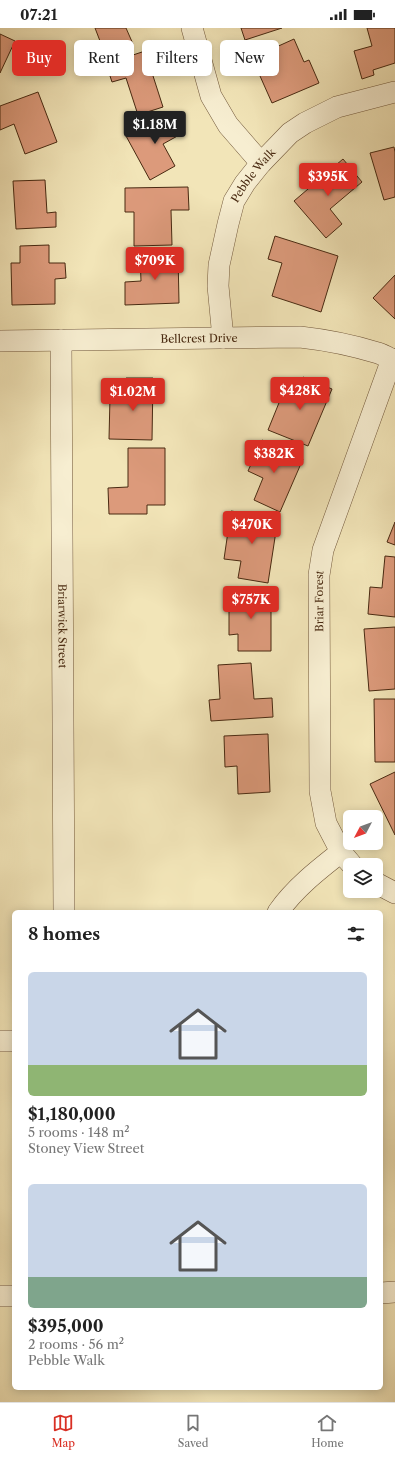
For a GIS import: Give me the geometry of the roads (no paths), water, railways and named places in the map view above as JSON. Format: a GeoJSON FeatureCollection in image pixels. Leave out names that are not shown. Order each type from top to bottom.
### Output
{"type":"FeatureCollection","features":[{"type":"Feature","properties":{"kind":"street"},"geometry":{"type":"LineString","coordinates":[[192,28],[211,96],[228,125],[261,163]]}},
{"type":"Feature","properties":{"kind":"street","name":"Pebble Walk"},"geometry":{"type":"LineString","coordinates":[[223,338],[218,286],[219,265],[234,201],[245,183],[261,163],[290,133],[320,114],[337,107],[395,92]]}},
{"type":"Feature","properties":{"kind":"street","name":"Bellcrest Drive"},"geometry":{"type":"LineString","coordinates":[[0,341],[300,337],[324,339],[379,353],[393,360]]}},
{"type":"Feature","properties":{"kind":"street","name":"Briarwick Street"},"geometry":{"type":"LineString","coordinates":[[61,340],[64,910]]}},
{"type":"Feature","properties":{"kind":"street","name":"Briar Forest"},"geometry":{"type":"LineString","coordinates":[[347,858],[326,823],[320,791],[319,575],[323,550],[393,360]]}},
{"type":"Feature","properties":{"kind":"street"},"geometry":{"type":"LineString","coordinates":[[280,910],[312,875],[343,860]]}},
{"type":"Feature","properties":{"kind":"street"},"geometry":{"type":"LineString","coordinates":[[383,887],[395,893]]}},
{"type":"Feature","properties":{"kind":"street"},"geometry":{"type":"LineString","coordinates":[[0,1041],[12,1041]]}},
{"type":"Feature","properties":{"kind":"street"},"geometry":{"type":"LineString","coordinates":[[383,1292],[395,1292]]}},
{"type":"Feature","properties":{"kind":"street"},"geometry":{"type":"LineString","coordinates":[[0,1296],[12,1296]]}}]}
